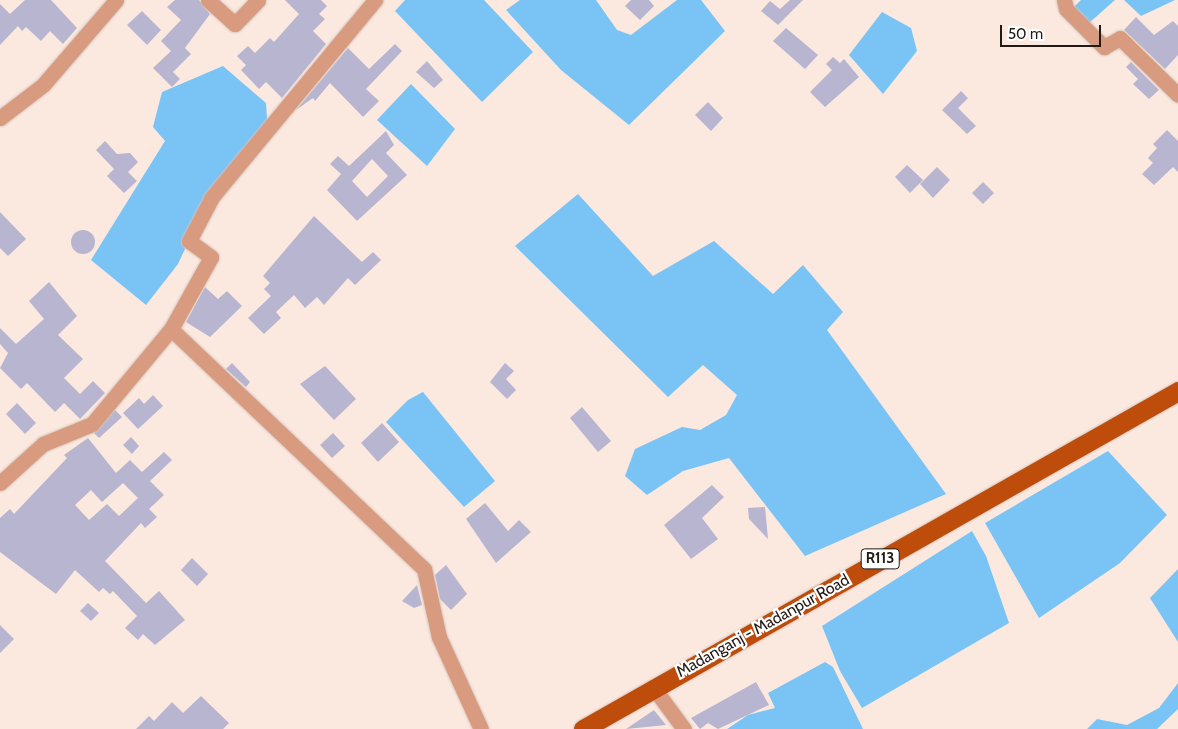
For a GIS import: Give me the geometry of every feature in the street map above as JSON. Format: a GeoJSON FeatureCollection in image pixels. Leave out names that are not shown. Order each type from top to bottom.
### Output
{"type":"FeatureCollection","features":[{"type":"Feature","properties":{"kind":"main road","name":"Madanganj - Madanpur Road"},"geometry":{"type":"LineString","coordinates":[[584,729],[654,687],[1178,391]]}},
{"type":"Feature","properties":{"kind":"street"},"geometry":{"type":"LineString","coordinates":[[0,118],[43,85],[116,0]]}},
{"type":"Feature","properties":{"kind":"street"},"geometry":{"type":"LineString","coordinates":[[208,0],[235,24],[258,0]]}},
{"type":"Feature","properties":{"kind":"street"},"geometry":{"type":"LineString","coordinates":[[0,483],[43,444],[92,424],[171,329],[207,268],[211,257],[189,240],[212,197],[375,0]]}},
{"type":"Feature","properties":{"kind":"street"},"geometry":{"type":"LineString","coordinates":[[1064,0],[1066,9],[1101,44],[1108,46],[1120,38],[1178,95]]}},
{"type":"Feature","properties":{"kind":"street"},"geometry":{"type":"LineString","coordinates":[[171,329],[424,569],[439,637],[482,729]]}},
{"type":"Feature","properties":{"kind":"street"},"geometry":{"type":"LineString","coordinates":[[654,687],[684,729]]}},
{"type":"Feature","properties":{"kind":"water"},"geometry":{"type":"Polygon","coordinates":[[[405,0],[484,0],[533,52],[482,102],[395,11],[405,0]]]}},
{"type":"Feature","properties":{"kind":"water"},"geometry":{"type":"Polygon","coordinates":[[[520,0],[596,0],[617,30],[631,35],[677,0],[701,0],[725,31],[629,125],[561,70],[506,10],[520,0]]]}},
{"type":"Feature","properties":{"kind":"water"},"geometry":{"type":"Polygon","coordinates":[[[1081,0],[1115,0],[1089,23],[1074,7],[1081,0]]]}},
{"type":"Feature","properties":{"kind":"water"},"geometry":{"type":"Polygon","coordinates":[[[1124,0],[1175,0],[1141,16],[1124,0]]]}},
{"type":"Feature","properties":{"kind":"water"},"geometry":{"type":"Polygon","coordinates":[[[882,12],[911,28],[917,51],[883,94],[849,55],[882,12]]]}},
{"type":"Feature","properties":{"kind":"water"},"geometry":{"type":"Polygon","coordinates":[[[223,66],[266,103],[268,134],[205,206],[178,264],[146,305],[91,260],[165,141],[153,127],[162,92],[223,66]]]}},
{"type":"Feature","properties":{"kind":"water"},"geometry":{"type":"Polygon","coordinates":[[[411,84],[455,129],[427,166],[377,120],[411,84]]]}},
{"type":"Feature","properties":{"kind":"water"},"geometry":{"type":"Polygon","coordinates":[[[578,194],[653,276],[714,241],[773,294],[803,265],[843,312],[827,330],[946,494],[805,556],[729,458],[683,471],[647,495],[625,476],[635,449],[682,427],[700,430],[726,415],[737,395],[703,365],[668,397],[515,246],[578,194]]]}},
{"type":"Feature","properties":{"kind":"water"},"geometry":{"type":"Polygon","coordinates":[[[423,392],[495,481],[464,507],[386,422],[408,400],[423,392]]]}},
{"type":"Feature","properties":{"kind":"water"},"geometry":{"type":"Polygon","coordinates":[[[1108,451],[1167,515],[1120,563],[1039,618],[985,523],[1108,451]]]}},
{"type":"Feature","properties":{"kind":"water"},"geometry":{"type":"Polygon","coordinates":[[[972,531],[986,556],[1009,623],[862,708],[840,671],[822,626],[972,531]]]}},
{"type":"Feature","properties":{"kind":"water"},"geometry":{"type":"Polygon","coordinates":[[[1178,569],[1178,642],[1150,598],[1178,569]]]}},
{"type":"Feature","properties":{"kind":"water"},"geometry":{"type":"Polygon","coordinates":[[[825,662],[833,667],[863,729],[727,729],[748,715],[775,708],[768,693],[825,662]]]}},
{"type":"Feature","properties":{"kind":"water"},"geometry":{"type":"Polygon","coordinates":[[[1178,683],[1178,709],[1157,729],[1087,729],[1097,719],[1127,725],[1159,708],[1178,683]]]}},
{"type":"Feature","properties":{"kind":"building"},"geometry":{"type":"Polygon","coordinates":[[[25,0],[51,0],[77,28],[63,44],[50,31],[41,41],[26,27],[22,31],[18,26],[0,45],[0,4],[10,14],[25,0]]]}},
{"type":"Feature","properties":{"kind":"building"},"geometry":{"type":"Polygon","coordinates":[[[175,0],[199,0],[210,14],[185,48],[191,54],[173,72],[180,79],[172,87],[153,68],[171,51],[161,41],[181,20],[167,7],[175,0]]]}},
{"type":"Feature","properties":{"kind":"building"},"geometry":{"type":"Polygon","coordinates":[[[285,0],[321,0],[327,6],[319,14],[325,19],[313,31],[326,44],[282,98],[266,82],[259,89],[241,70],[246,65],[237,56],[248,46],[255,53],[270,38],[274,42],[299,14],[285,0]]]}},
{"type":"Feature","properties":{"kind":"building"},"geometry":{"type":"Polygon","coordinates":[[[631,0],[649,0],[654,6],[640,20],[625,6],[631,0]]]}},
{"type":"Feature","properties":{"kind":"building"},"geometry":{"type":"Polygon","coordinates":[[[790,0],[803,0],[778,25],[761,11],[770,1],[780,9],[790,0]]]}},
{"type":"Feature","properties":{"kind":"building"},"geometry":{"type":"Polygon","coordinates":[[[142,11],[161,30],[147,45],[127,25],[142,11]]]}},
{"type":"Feature","properties":{"kind":"building"},"geometry":{"type":"Polygon","coordinates":[[[1136,17],[1154,35],[1173,21],[1178,26],[1178,55],[1165,69],[1124,30],[1136,17]]]}},
{"type":"Feature","properties":{"kind":"building"},"geometry":{"type":"Polygon","coordinates":[[[786,28],[818,55],[805,69],[773,41],[786,28]]]}},
{"type":"Feature","properties":{"kind":"building"},"geometry":{"type":"Polygon","coordinates":[[[395,44],[402,51],[366,89],[379,101],[363,117],[330,83],[315,101],[313,98],[296,110],[348,48],[369,69],[395,44]]]}},
{"type":"Feature","properties":{"kind":"building"},"geometry":{"type":"Polygon","coordinates":[[[833,57],[840,63],[844,59],[859,77],[825,107],[810,92],[832,70],[826,64],[833,57]]]}},
{"type":"Feature","properties":{"kind":"building"},"geometry":{"type":"Polygon","coordinates":[[[427,61],[443,80],[434,88],[416,72],[427,61]]]}},
{"type":"Feature","properties":{"kind":"building"},"geometry":{"type":"Polygon","coordinates":[[[1131,62],[1159,90],[1149,99],[1133,84],[1138,79],[1126,67],[1131,62]]]}},
{"type":"Feature","properties":{"kind":"building"},"geometry":{"type":"Polygon","coordinates":[[[961,91],[968,98],[958,108],[976,126],[967,134],[942,110],[961,91]]]}},
{"type":"Feature","properties":{"kind":"building"},"geometry":{"type":"Polygon","coordinates":[[[708,102],[723,118],[711,131],[695,115],[708,102]]]}},
{"type":"Feature","properties":{"kind":"building"},"geometry":{"type":"Polygon","coordinates":[[[1167,130],[1178,141],[1178,172],[1173,167],[1154,185],[1142,174],[1153,163],[1148,158],[1157,148],[1153,144],[1167,130]]]}},
{"type":"Feature","properties":{"kind":"building"},"geometry":{"type":"Polygon","coordinates":[[[386,131],[394,145],[386,153],[407,175],[357,221],[327,190],[341,174],[330,164],[338,156],[349,166],[386,131]],[[372,159],[352,181],[367,197],[388,176],[372,159]]]}},
{"type":"Feature","properties":{"kind":"building"},"geometry":{"type":"Polygon","coordinates":[[[105,141],[117,154],[130,153],[138,162],[128,172],[137,181],[124,193],[107,176],[114,169],[96,150],[105,141]]]}},
{"type":"Feature","properties":{"kind":"building"},"geometry":{"type":"Polygon","coordinates":[[[907,165],[923,180],[910,193],[895,177],[907,165]]]}},
{"type":"Feature","properties":{"kind":"building"},"geometry":{"type":"Polygon","coordinates":[[[937,167],[950,180],[933,198],[920,184],[937,167]]]}},
{"type":"Feature","properties":{"kind":"building"},"geometry":{"type":"Polygon","coordinates":[[[983,182],[994,193],[983,204],[972,193],[983,182]]]}},
{"type":"Feature","properties":{"kind":"building"},"geometry":{"type":"Polygon","coordinates":[[[0,212],[26,239],[8,256],[0,248],[0,212]]]}},
{"type":"Feature","properties":{"kind":"building"},"geometry":{"type":"Polygon","coordinates":[[[314,216],[362,262],[373,252],[381,260],[355,285],[348,278],[324,305],[317,297],[305,308],[294,295],[276,312],[281,318],[264,334],[248,318],[271,296],[264,289],[270,283],[263,276],[314,216]]]}},
{"type":"Feature","properties":{"kind":"building"},"geometry":{"type":"Polygon","coordinates":[[[83,230],[91,234],[95,242],[91,250],[83,254],[75,250],[71,242],[75,234],[83,230]]]}},
{"type":"Feature","properties":{"kind":"building"},"geometry":{"type":"Polygon","coordinates":[[[49,282],[77,316],[58,335],[83,359],[64,378],[80,394],[93,381],[105,393],[80,419],[64,403],[55,412],[27,383],[21,389],[0,368],[8,353],[0,344],[0,328],[16,344],[44,319],[29,301],[49,282]]]}},
{"type":"Feature","properties":{"kind":"building"},"geometry":{"type":"Polygon","coordinates":[[[205,287],[218,299],[227,291],[242,306],[210,337],[186,322],[205,287]]]}},
{"type":"Feature","properties":{"kind":"building"},"geometry":{"type":"Polygon","coordinates":[[[232,363],[250,382],[246,387],[226,369],[232,363]]]}},
{"type":"Feature","properties":{"kind":"building"},"geometry":{"type":"Polygon","coordinates":[[[505,363],[514,371],[506,379],[516,390],[507,399],[490,382],[505,363]]]}},
{"type":"Feature","properties":{"kind":"building"},"geometry":{"type":"Polygon","coordinates":[[[325,366],[356,399],[334,420],[300,384],[325,366]]]}},
{"type":"Feature","properties":{"kind":"building"},"geometry":{"type":"Polygon","coordinates":[[[153,395],[163,406],[138,429],[123,413],[139,398],[144,404],[153,395]]]}},
{"type":"Feature","properties":{"kind":"building"},"geometry":{"type":"Polygon","coordinates":[[[17,403],[36,423],[25,434],[6,414],[17,403]]]}},
{"type":"Feature","properties":{"kind":"building"},"geometry":{"type":"Polygon","coordinates":[[[582,407],[611,441],[598,452],[570,418],[582,407]]]}},
{"type":"Feature","properties":{"kind":"building"},"geometry":{"type":"Polygon","coordinates":[[[115,410],[122,417],[99,438],[94,433],[115,410]]]}},
{"type":"Feature","properties":{"kind":"building"},"geometry":{"type":"Polygon","coordinates":[[[382,423],[399,442],[378,462],[361,443],[382,423]]]}},
{"type":"Feature","properties":{"kind":"building"},"geometry":{"type":"Polygon","coordinates":[[[333,433],[345,446],[332,458],[320,445],[333,433]]]}},
{"type":"Feature","properties":{"kind":"building"},"geometry":{"type":"Polygon","coordinates":[[[131,437],[139,446],[132,454],[123,445],[131,437]]]}},
{"type":"Feature","properties":{"kind":"building"},"geometry":{"type":"Polygon","coordinates":[[[88,438],[116,473],[130,460],[142,472],[164,452],[172,460],[150,481],[164,495],[149,509],[157,517],[145,528],[141,523],[105,561],[146,603],[159,591],[185,620],[155,645],[143,634],[138,640],[125,628],[137,616],[113,591],[110,594],[103,588],[99,592],[75,570],[56,594],[0,552],[0,518],[10,509],[14,514],[67,458],[64,455],[88,438]],[[123,483],[102,502],[91,490],[75,505],[89,520],[107,504],[119,516],[138,498],[123,483]]]}},
{"type":"Feature","properties":{"kind":"building"},"geometry":{"type":"Polygon","coordinates":[[[712,485],[724,497],[702,518],[718,539],[691,559],[664,525],[712,485]]]}},
{"type":"Feature","properties":{"kind":"building"},"geometry":{"type":"Polygon","coordinates":[[[485,503],[508,531],[519,520],[531,532],[496,563],[466,519],[485,503]]]}},
{"type":"Feature","properties":{"kind":"building"},"geometry":{"type":"Polygon","coordinates":[[[765,507],[768,539],[749,519],[748,508],[765,507]]]}},
{"type":"Feature","properties":{"kind":"building"},"geometry":{"type":"Polygon","coordinates":[[[192,558],[208,574],[197,586],[181,570],[192,558]]]}},
{"type":"Feature","properties":{"kind":"building"},"geometry":{"type":"Polygon","coordinates":[[[446,565],[467,594],[451,610],[440,599],[435,575],[446,565]]]}},
{"type":"Feature","properties":{"kind":"building"},"geometry":{"type":"Polygon","coordinates":[[[417,585],[422,605],[414,608],[402,601],[417,585]]]}},
{"type":"Feature","properties":{"kind":"building"},"geometry":{"type":"Polygon","coordinates":[[[88,603],[99,613],[91,621],[80,611],[88,603]]]}},
{"type":"Feature","properties":{"kind":"building"},"geometry":{"type":"Polygon","coordinates":[[[0,625],[14,639],[0,653],[0,625]]]}},
{"type":"Feature","properties":{"kind":"building"},"geometry":{"type":"Polygon","coordinates":[[[756,682],[769,705],[718,729],[708,723],[700,729],[691,718],[756,682]]]}},
{"type":"Feature","properties":{"kind":"building"},"geometry":{"type":"Polygon","coordinates":[[[201,696],[229,723],[223,729],[136,729],[149,716],[154,721],[172,702],[183,713],[201,696]]]}},
{"type":"Feature","properties":{"kind":"building"},"geometry":{"type":"Polygon","coordinates":[[[654,710],[666,725],[626,729],[654,710]]]}}]}
